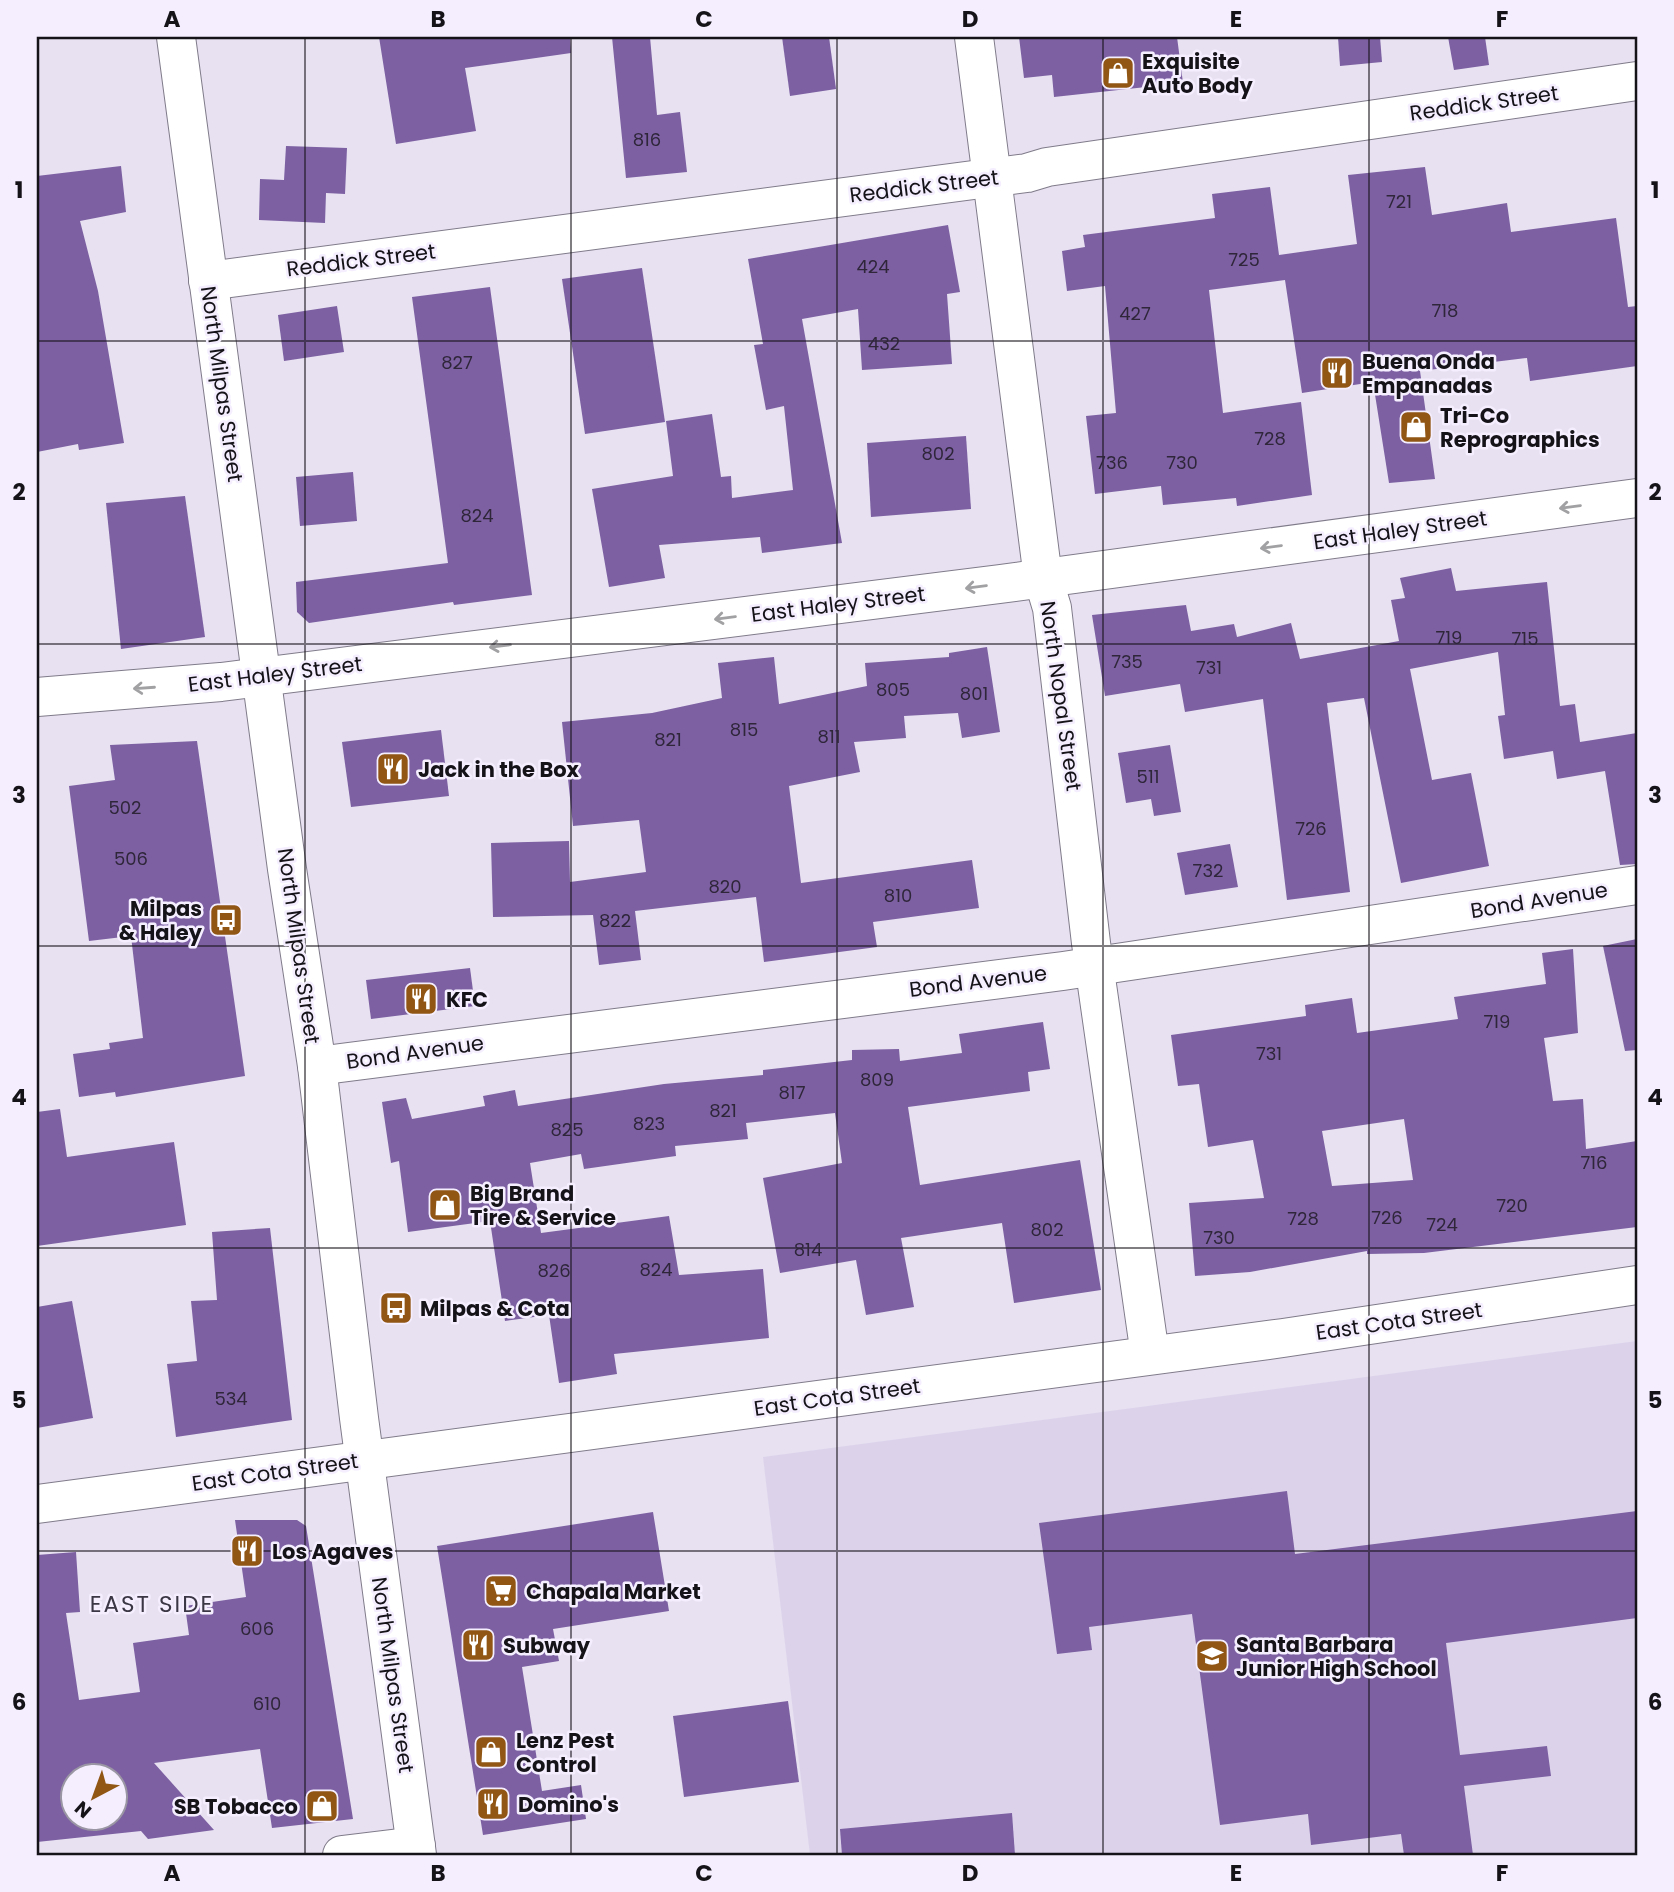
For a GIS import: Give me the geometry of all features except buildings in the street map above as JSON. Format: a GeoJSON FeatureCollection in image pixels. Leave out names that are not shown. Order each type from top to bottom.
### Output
{"type":"FeatureCollection","features":[{"type":"Feature","properties":{"kind":"street","name":"North Milpas Street"},"geometry":{"type":"LineString","coordinates":[[176,37],[261,677],[317,1066],[365,1460],[417,1851]]}},
{"type":"Feature","properties":{"kind":"street","name":"North Nopal Street"},"geometry":{"type":"LineString","coordinates":[[974,37],[1043,578],[1052,608],[1094,965],[1150,1355]]}},
{"type":"Feature","properties":{"kind":"street","name":"Reddick Street"},"geometry":{"type":"LineString","coordinates":[[208,281],[992,177],[1637,81]]}},
{"type":"Feature","properties":{"kind":"street","name":"East Haley Street"},"geometry":{"type":"LineString","coordinates":[[37,697],[261,677],[1043,578],[1637,498]]}},
{"type":"Feature","properties":{"kind":"street","name":"Bond Avenue"},"geometry":{"type":"LineString","coordinates":[[317,1066],[1094,965],[1637,885]]}},
{"type":"Feature","properties":{"kind":"street","name":"East Cota Street"},"geometry":{"type":"LineString","coordinates":[[37,1504],[1150,1355],[1637,1285]]}},
{"type":"Feature","properties":{"kind":"street"},"geometry":{"type":"LineString","coordinates":[[342,1855],[417,1851]]}},
{"type":"Feature","properties":{"kind":"shaded area","name":"Santa Barbara Junior High School"},"geometry":{"type":"Polygon","coordinates":[[[1637,1341],[1637,1855],[810,1855],[763,1457],[1637,1341]]]}},
{"type":"Feature","properties":{"kind":"place","name":"Exquisite Auto Body"},"geometry":{"type":"Point","coordinates":[1118,73]}},
{"type":"Feature","properties":{"kind":"place","name":"Buena Onda Empanadas"},"geometry":{"type":"Point","coordinates":[1337,373]}},
{"type":"Feature","properties":{"kind":"place","name":"Tri-Co Reprographics"},"geometry":{"type":"Point","coordinates":[1416,427]}},
{"type":"Feature","properties":{"kind":"place","name":"Jack in the Box"},"geometry":{"type":"Point","coordinates":[393,769]}},
{"type":"Feature","properties":{"kind":"place","name":"Milpas & Haley"},"geometry":{"type":"Point","coordinates":[226,920]}},
{"type":"Feature","properties":{"kind":"place","name":"KFC"},"geometry":{"type":"Point","coordinates":[421,999]}},
{"type":"Feature","properties":{"kind":"place","name":"Big Brand Tire & Service"},"geometry":{"type":"Point","coordinates":[445,1205]}},
{"type":"Feature","properties":{"kind":"place","name":"Milpas & Cota"},"geometry":{"type":"Point","coordinates":[396,1308]}},
{"type":"Feature","properties":{"kind":"place","name":"Los Agaves"},"geometry":{"type":"Point","coordinates":[247,1551]}},
{"type":"Feature","properties":{"kind":"place","name":"Chapala Market"},"geometry":{"type":"Point","coordinates":[501,1591]}},
{"type":"Feature","properties":{"kind":"place","name":"Subway"},"geometry":{"type":"Point","coordinates":[478,1645]}},
{"type":"Feature","properties":{"kind":"place","name":"Santa Barbara Junior High School"},"geometry":{"type":"Point","coordinates":[1212,1656]}},
{"type":"Feature","properties":{"kind":"place","name":"Lenz Pest Control"},"geometry":{"type":"Point","coordinates":[491,1752]}},
{"type":"Feature","properties":{"kind":"place","name":"Domino's"},"geometry":{"type":"Point","coordinates":[493,1804]}},
{"type":"Feature","properties":{"kind":"place","name":"SB Tobacco"},"geometry":{"type":"Point","coordinates":[322,1806]}},
{"type":"Feature","properties":{"kind":"district","name":"EAST SIDE"},"geometry":{"type":"Point","coordinates":[152,1604]}}]}
